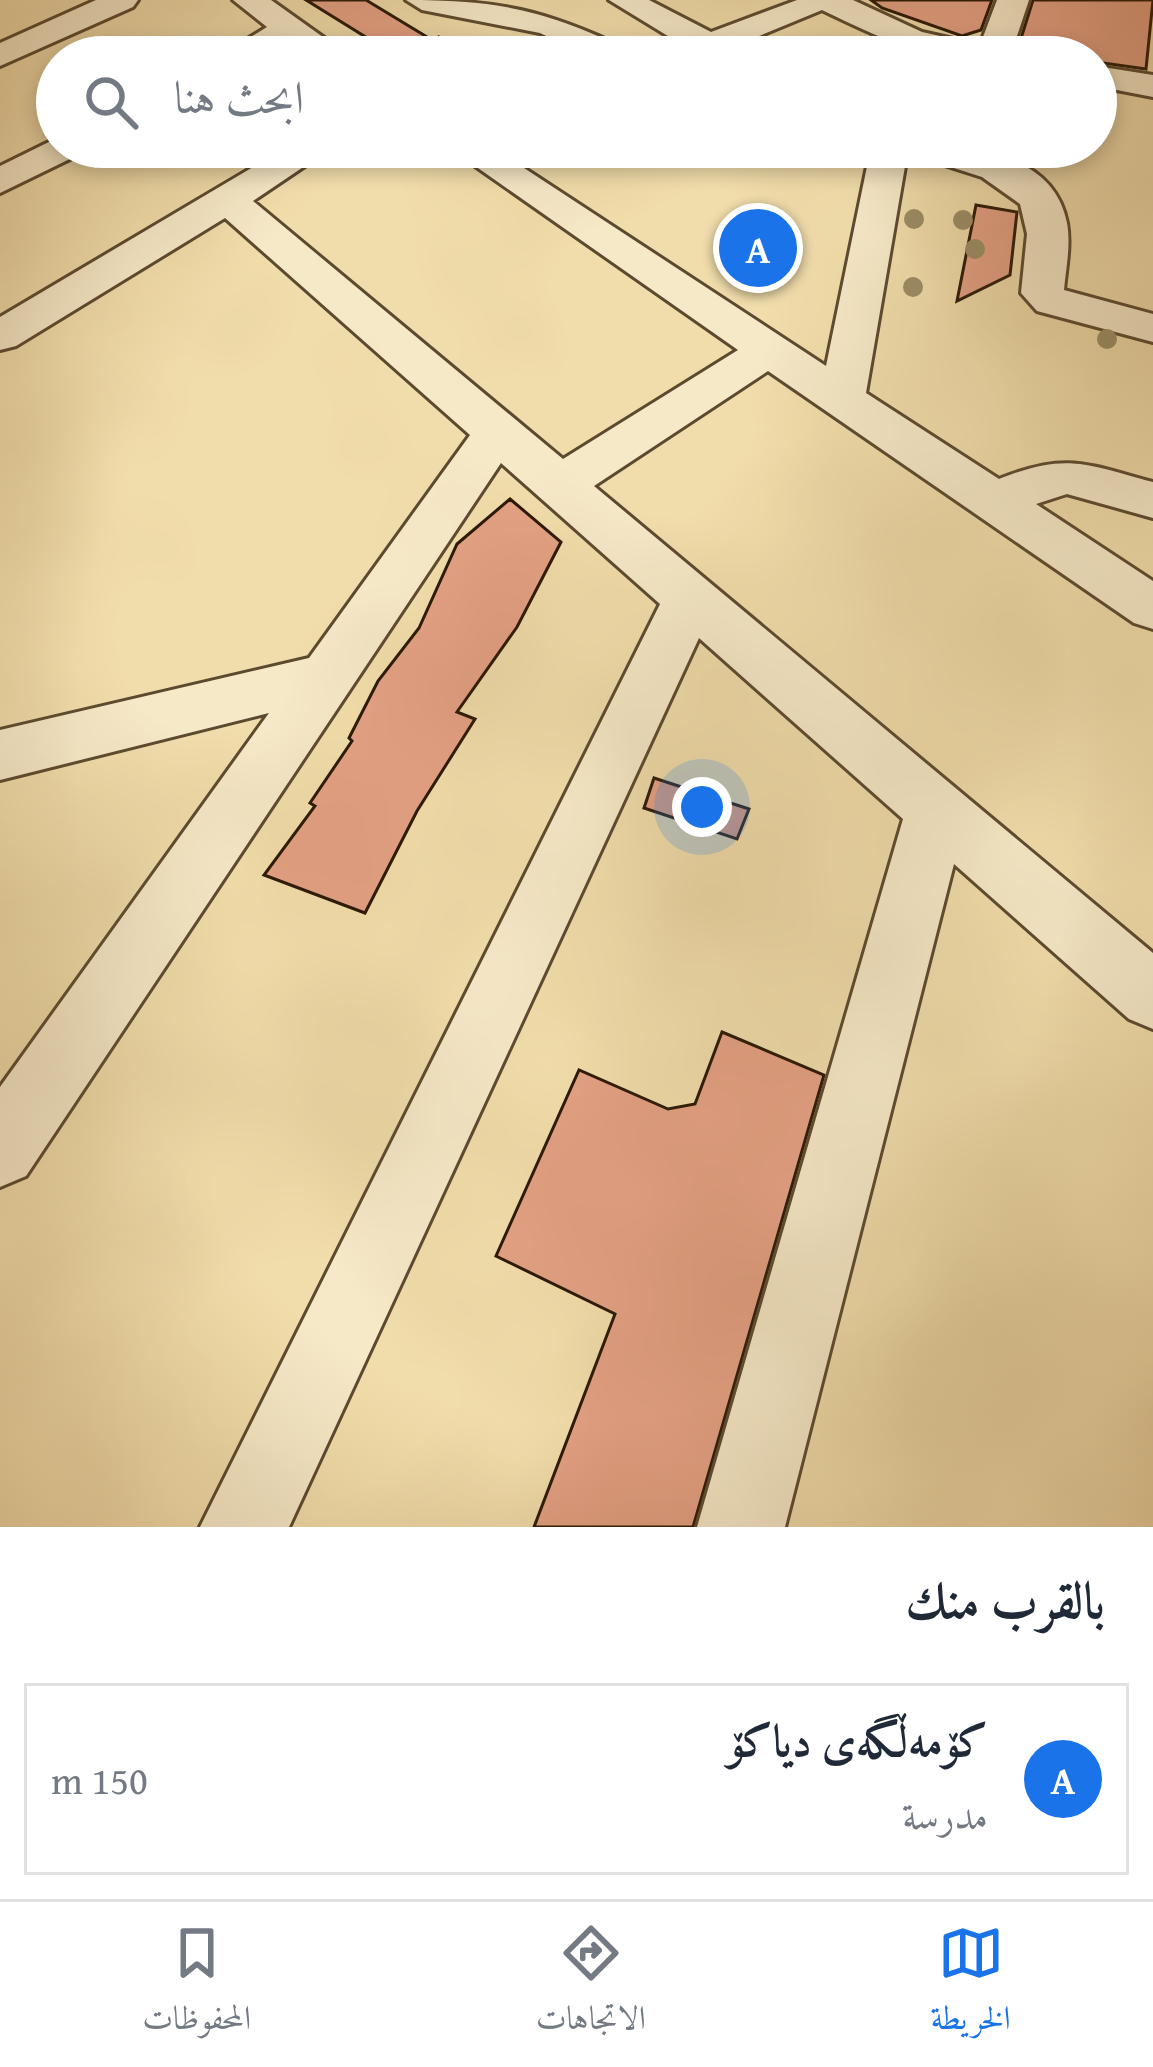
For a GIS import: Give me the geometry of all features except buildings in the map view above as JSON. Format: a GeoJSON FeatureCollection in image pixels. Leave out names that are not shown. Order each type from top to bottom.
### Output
{"type":"FeatureCollection","features":[{"type":"Feature","properties":{"kind":"street"},"geometry":{"type":"LineString","coordinates":[[44,36],[122,0]]}},
{"type":"Feature","properties":{"kind":"street"},"geometry":{"type":"LineString","coordinates":[[249,0],[302,36]]}},
{"type":"Feature","properties":{"kind":"street"},"geometry":{"type":"LineString","coordinates":[[422,0],[550,25],[573,36]]}},
{"type":"Feature","properties":{"kind":"street"},"geometry":{"type":"LineString","coordinates":[[625,0],[673,36]]}},
{"type":"Feature","properties":{"kind":"street"},"geometry":{"type":"LineString","coordinates":[[998,36],[1012,0]]}},
{"type":"Feature","properties":{"kind":"street"},"geometry":{"type":"LineString","coordinates":[[732,36],[817,3],[884,36]]}},
{"type":"Feature","properties":{"kind":"street"},"geometry":{"type":"LineString","coordinates":[[275,36],[290,28]]}},
{"type":"Feature","properties":{"kind":"street"},"geometry":{"type":"LineString","coordinates":[[0,56],[36,39]]}},
{"type":"Feature","properties":{"kind":"street"},"geometry":{"type":"LineString","coordinates":[[1117,80],[1153,86]]}},
{"type":"Feature","properties":{"kind":"street"},"geometry":{"type":"LineString","coordinates":[[0,181],[36,162]]}},
{"type":"Feature","properties":{"kind":"street"},"geometry":{"type":"LineString","coordinates":[[0,336],[280,168]]}},
{"type":"Feature","properties":{"kind":"street"},"geometry":{"type":"LineString","coordinates":[[498,168],[1153,608]]}},
{"type":"Feature","properties":{"kind":"street"},"geometry":{"type":"LineString","coordinates":[[842,399],[886,168]]}},
{"type":"Feature","properties":{"kind":"street"},"geometry":{"type":"LineString","coordinates":[[990,168],[1037,197],[1046,220],[1042,293],[1052,302],[1153,328]]}},
{"type":"Feature","properties":{"kind":"street"},"geometry":{"type":"LineString","coordinates":[[227,200],[1153,995]]}},
{"type":"Feature","properties":{"kind":"street"},"geometry":{"type":"LineString","coordinates":[[559,485],[770,350]]}},
{"type":"Feature","properties":{"kind":"street"},"geometry":{"type":"LineString","coordinates":[[0,1150],[497,432]]}},
{"type":"Feature","properties":{"kind":"street"},"geometry":{"type":"LineString","coordinates":[[994,501],[1050,478],[1067,477],[1153,500]]}},
{"type":"Feature","properties":{"kind":"street"},"geometry":{"type":"LineString","coordinates":[[244,1527],[690,598]]}},
{"type":"Feature","properties":{"kind":"street"},"geometry":{"type":"LineString","coordinates":[[0,754],[326,676]]}},
{"type":"Feature","properties":{"kind":"street"},"geometry":{"type":"LineString","coordinates":[[741,1527],[937,810]]}},
{"type":"Feature","properties":{"kind":"place","name":"کۆمەڵگەی دیاکۆ"},"geometry":{"type":"Point","coordinates":[758,248]}}]}
